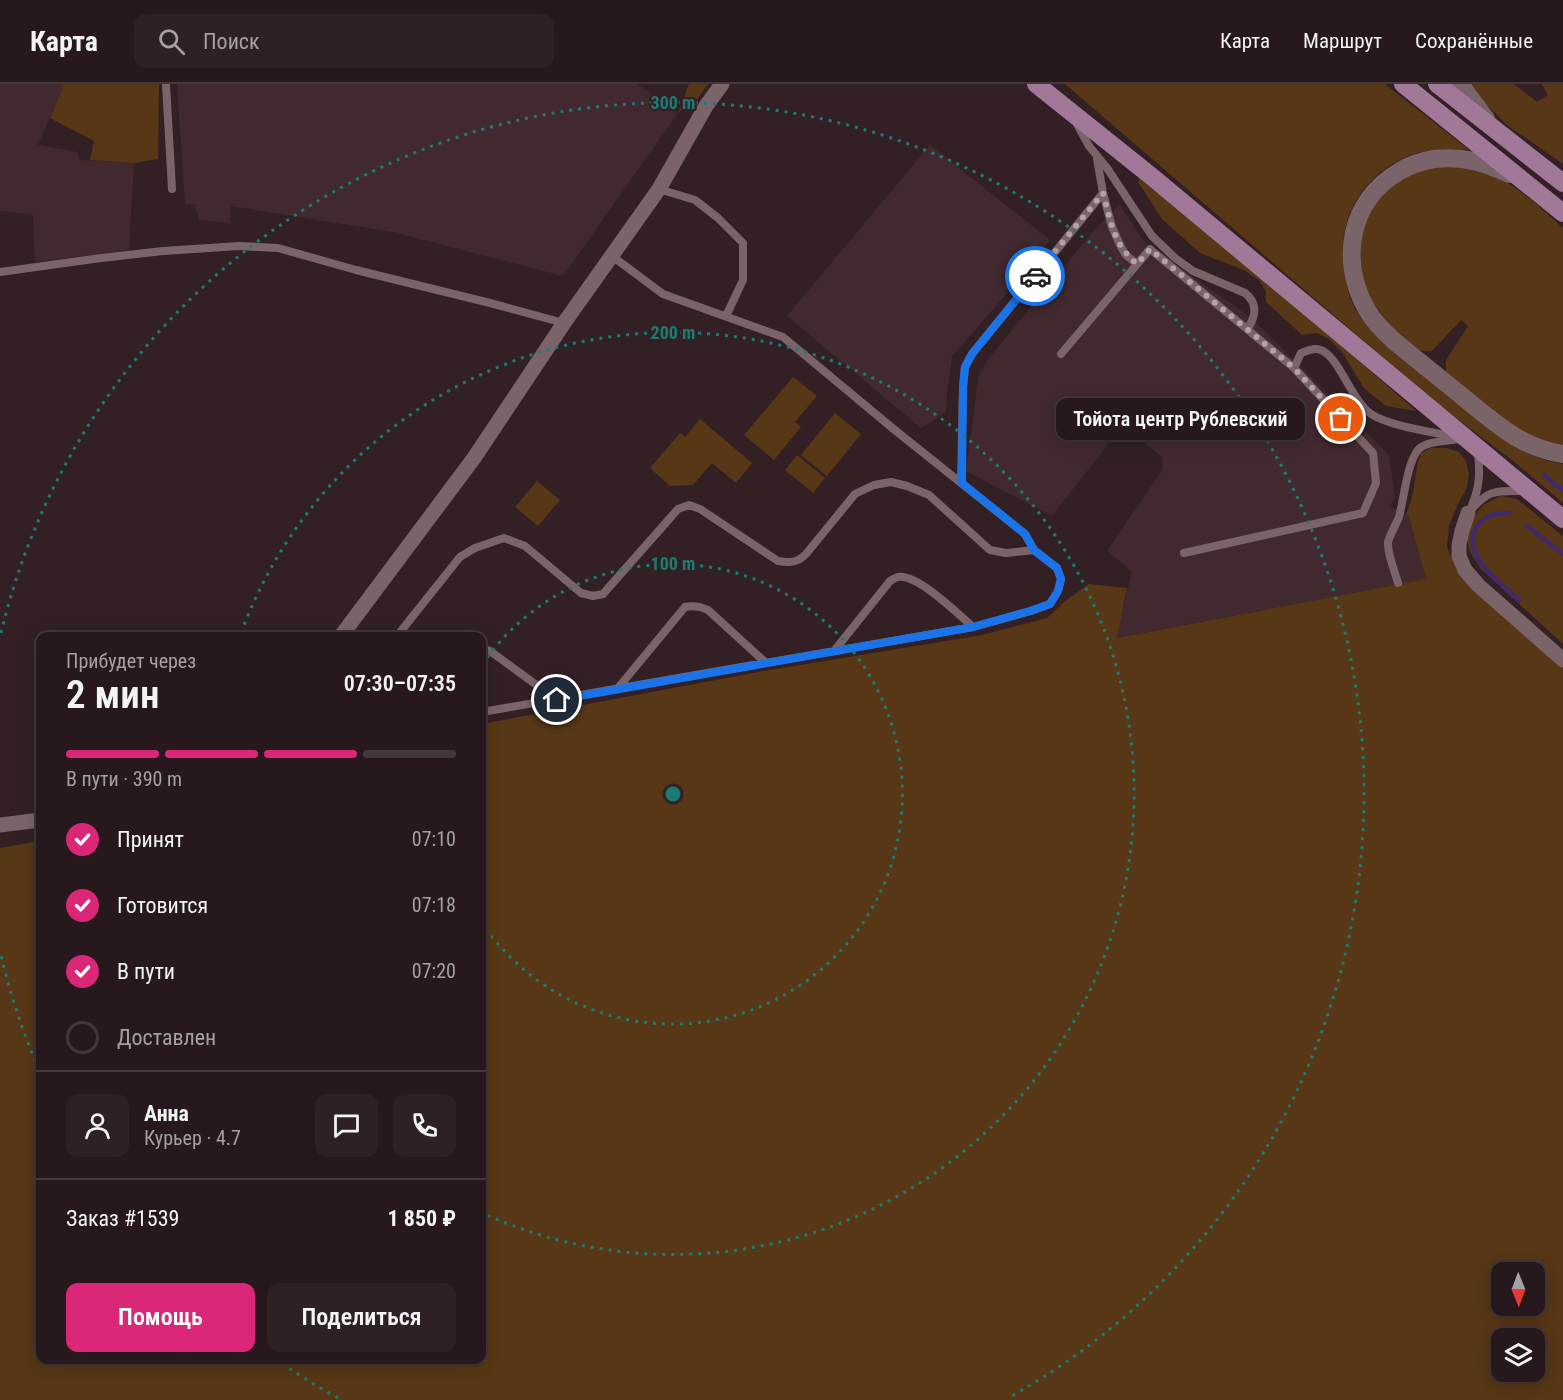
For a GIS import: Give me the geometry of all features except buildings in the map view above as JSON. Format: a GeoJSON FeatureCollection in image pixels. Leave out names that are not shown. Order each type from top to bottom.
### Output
{"type":"FeatureCollection","features":[{"type":"Feature","properties":{"kind":"main road"},"geometry":{"type":"LineString","coordinates":[[1036,84],[1151,176],[1563,519]]}},
{"type":"Feature","properties":{"kind":"main road"},"geometry":{"type":"LineString","coordinates":[[1403,84],[1563,213]]}},
{"type":"Feature","properties":{"kind":"main road"},"geometry":{"type":"LineString","coordinates":[[1437,84],[1563,183]]}},
{"type":"Feature","properties":{"kind":"street"},"geometry":{"type":"LineString","coordinates":[[348,632],[474,458],[564,323],[659,189],[706,106],[722,84]]}},
{"type":"Feature","properties":{"kind":"street"},"geometry":{"type":"LineString","coordinates":[[1461,84],[1495,130]]}},
{"type":"Feature","properties":{"kind":"street"},"geometry":{"type":"LineString","coordinates":[[1524,182],[1486,163],[1457,159],[1433,159],[1410,166],[1390,177],[1375,191],[1362,210],[1354,230],[1351,248],[1352,269],[1367,311],[1394,341],[1507,432],[1529,445],[1552,453],[1563,454]]}},
{"type":"Feature","properties":{"kind":"street"},"geometry":{"type":"LineString","coordinates":[[1468,513],[1459,545],[1465,570],[1478,585],[1563,660]]}},
{"type":"Feature","properties":{"kind":"street"},"geometry":{"type":"LineString","coordinates":[[0,825],[36,820]]}},
{"type":"Feature","properties":{"kind":"lane"},"geometry":{"type":"LineString","coordinates":[[166,84],[172,189]]}},
{"type":"Feature","properties":{"kind":"lane"},"geometry":{"type":"LineString","coordinates":[[1070,113],[1095,154],[1107,168],[1152,236],[1175,258],[1194,271],[1245,293],[1251,298],[1255,313],[1254,320],[1248,328]]}},
{"type":"Feature","properties":{"kind":"lane"},"geometry":{"type":"LineString","coordinates":[[1095,154],[1112,227],[1126,255],[1137,264]]}},
{"type":"Feature","properties":{"kind":"lane"},"geometry":{"type":"LineString","coordinates":[[659,189],[696,200],[718,218],[742,243],[743,280],[726,316]]}},
{"type":"Feature","properties":{"kind":"lane"},"geometry":{"type":"LineString","coordinates":[[962,483],[965,367],[972,354],[1103,193]]}},
{"type":"Feature","properties":{"kind":"lane"},"geometry":{"type":"LineString","coordinates":[[0,272],[163,251],[239,246],[278,248],[564,323]]}},
{"type":"Feature","properties":{"kind":"lane"},"geometry":{"type":"LineString","coordinates":[[1061,354],[1150,249],[1294,368],[1373,453],[1376,483],[1363,513],[1184,553]]}},
{"type":"Feature","properties":{"kind":"lane"},"geometry":{"type":"LineString","coordinates":[[486,711],[973,627],[1050,604],[1058,591],[1061,579],[1057,568],[1034,550],[1025,534],[783,337],[663,294],[612,256]]}},
{"type":"Feature","properties":{"kind":"lane"},"geometry":{"type":"LineString","coordinates":[[1294,368],[1301,353],[1312,349],[1324,351],[1332,359],[1358,401],[1371,414],[1385,421],[1471,443]]}},
{"type":"Feature","properties":{"kind":"lane"},"geometry":{"type":"LineString","coordinates":[[1468,513],[1478,485],[1480,471],[1471,443]]}},
{"type":"Feature","properties":{"kind":"lane"},"geometry":{"type":"LineString","coordinates":[[1398,583],[1388,545],[1403,502],[1412,462],[1419,450],[1426,445],[1471,443]]}},
{"type":"Feature","properties":{"kind":"lane"},"geometry":{"type":"LineString","coordinates":[[400,632],[460,557],[474,548],[504,538],[525,546],[581,593],[593,596],[603,594],[678,509],[689,506],[700,509],[778,561],[790,564],[806,555],[855,494],[874,485],[891,482],[929,495],[990,550],[1006,553],[1034,550]]}},
{"type":"Feature","properties":{"kind":"lane"},"geometry":{"type":"LineString","coordinates":[[1468,513],[1481,499],[1496,491],[1528,491]]}},
{"type":"Feature","properties":{"kind":"lane"},"geometry":{"type":"LineString","coordinates":[[834,651],[890,581],[898,577],[914,580],[973,627]]}},
{"type":"Feature","properties":{"kind":"lane"},"geometry":{"type":"LineString","coordinates":[[618,688],[685,607],[692,605],[708,610],[765,662]]}},
{"type":"Feature","properties":{"kind":"lane"},"geometry":{"type":"LineString","coordinates":[[486,650],[557,700]]}},
{"type":"Feature","properties":{"kind":"shaded area"},"geometry":{"type":"Polygon","coordinates":[[[0,84],[64,84],[38,145],[77,152],[80,160],[134,163],[129,250],[35,262],[33,215],[0,211],[0,84]]]}},
{"type":"Feature","properties":{"kind":"shaded area"},"geometry":{"type":"Polygon","coordinates":[[[64,84],[159,84],[158,159],[134,163],[90,160],[94,141],[50,118],[64,84]]]}},
{"type":"Feature","properties":{"kind":"shaded area"},"geometry":{"type":"Polygon","coordinates":[[[177,84],[637,84],[678,113],[563,276],[393,232],[231,206],[230,223],[199,220],[195,204],[185,205],[177,84]]]}},
{"type":"Feature","properties":{"kind":"shaded area"},"geometry":{"type":"Polygon","coordinates":[[[689,84],[708,84],[698,98],[678,113],[689,84]]]}},
{"type":"Feature","properties":{"kind":"shaded area"},"geometry":{"type":"Polygon","coordinates":[[[1065,84],[1385,84],[1469,150],[1437,150],[1413,154],[1388,167],[1361,192],[1352,208],[1343,242],[1343,261],[1348,290],[1354,307],[1368,328],[1403,360],[1534,455],[1543,460],[1563,464],[1563,503],[1512,460],[1436,403],[1065,84]]]}},
{"type":"Feature","properties":{"kind":"shaded area"},"geometry":{"type":"Polygon","coordinates":[[[1470,84],[1514,84],[1537,102],[1548,95],[1542,84],[1563,84],[1563,164],[1507,125],[1470,84]]]}},
{"type":"Feature","properties":{"kind":"shaded area"},"geometry":{"type":"Polygon","coordinates":[[[930,145],[1050,240],[952,356],[946,412],[921,428],[787,316],[930,145]]]}},
{"type":"Feature","properties":{"kind":"shaded area"},"geometry":{"type":"Polygon","coordinates":[[[1454,166],[1478,170],[1502,180],[1534,202],[1563,228],[1563,446],[1530,435],[1515,427],[1446,374],[1446,360],[1468,326],[1461,320],[1432,351],[1420,350],[1403,338],[1386,320],[1368,294],[1361,268],[1360,248],[1363,230],[1370,213],[1395,185],[1412,175],[1434,167],[1454,166]]]}},
{"type":"Feature","properties":{"kind":"shaded area"},"geometry":{"type":"Polygon","coordinates":[[[1140,179],[1261,275],[1416,411],[1386,406],[1364,388],[1342,352],[1329,339],[1317,333],[1302,335],[1266,302],[1266,292],[1260,281],[1244,270],[1200,253],[1162,219],[1138,182],[1140,179]]]}},
{"type":"Feature","properties":{"kind":"shaded area"},"geometry":{"type":"Polygon","coordinates":[[[1119,204],[1144,242],[1254,320],[1389,455],[1395,497],[1390,506],[1409,517],[1426,579],[1116,638],[1132,571],[1107,551],[1163,469],[1163,458],[1123,425],[1052,516],[966,471],[979,374],[989,358],[1091,234],[1119,204]]]}},
{"type":"Feature","properties":{"kind":"shaded area"},"geometry":{"type":"Polygon","coordinates":[[[793,377],[817,396],[795,422],[801,427],[774,460],[744,435],[793,377]]]}},
{"type":"Feature","properties":{"kind":"shaded area"},"geometry":{"type":"Polygon","coordinates":[[[835,413],[861,434],[827,476],[801,455],[835,413]]]}},
{"type":"Feature","properties":{"kind":"shaded area"},"geometry":{"type":"Polygon","coordinates":[[[700,419],[752,463],[736,483],[712,463],[693,485],[670,486],[650,468],[680,433],[685,437],[700,419]]]}},
{"type":"Feature","properties":{"kind":"shaded area"},"geometry":{"type":"Polygon","coordinates":[[[1431,448],[1447,448],[1459,452],[1466,461],[1469,474],[1467,487],[1449,526],[1447,547],[1457,570],[1480,594],[1563,667],[1563,1400],[0,1400],[0,848],[36,842],[36,1364],[486,1364],[486,723],[764,671],[982,635],[1047,618],[1089,584],[1127,588],[1117,638],[1426,579],[1409,517],[1406,515],[1413,494],[1421,453],[1431,448]]]}},
{"type":"Feature","properties":{"kind":"shaded area"},"geometry":{"type":"Polygon","coordinates":[[[797,455],[825,478],[813,493],[785,470],[797,455]]]}},
{"type":"Feature","properties":{"kind":"shaded area"},"geometry":{"type":"Polygon","coordinates":[[[537,481],[560,500],[538,526],[515,507],[537,481]]]}},
{"type":"Feature","properties":{"kind":"shaded area"},"geometry":{"type":"Polygon","coordinates":[[[1501,496],[1517,499],[1563,536],[1563,644],[1481,569],[1470,552],[1467,538],[1470,523],[1483,505],[1501,496]]]}},
{"type":"Feature","properties":{"kind":"waterway"},"geometry":{"type":"LineString","coordinates":[[1544,475],[1563,491]]}},
{"type":"Feature","properties":{"kind":"waterway"},"geometry":{"type":"LineString","coordinates":[[1509,513],[1482,520],[1473,538],[1474,549],[1485,568],[1519,600]]}},
{"type":"Feature","properties":{"kind":"waterway"},"geometry":{"type":"LineString","coordinates":[[1527,526],[1563,554]]}},
{"type":"Feature","properties":{"kind":"way so far"},"geometry":{"type":"LineString","coordinates":[[1035,276],[1103,193],[1112,227],[1126,255],[1137,264],[1150,249],[1294,368],[1341,419]]}},
{"type":"Feature","properties":{"kind":"place","name":"Тойота центр Рублевский"},"geometry":{"type":"Point","coordinates":[1341,419]}},
{"type":"Feature","properties":{"kind":"route"},"geometry":{"type":"LineString","coordinates":[[557,700],[973,627],[1050,604],[1058,591],[1061,579],[1057,568],[1034,550],[1025,534],[962,483],[965,367],[972,354],[1035,276]]}}]}
